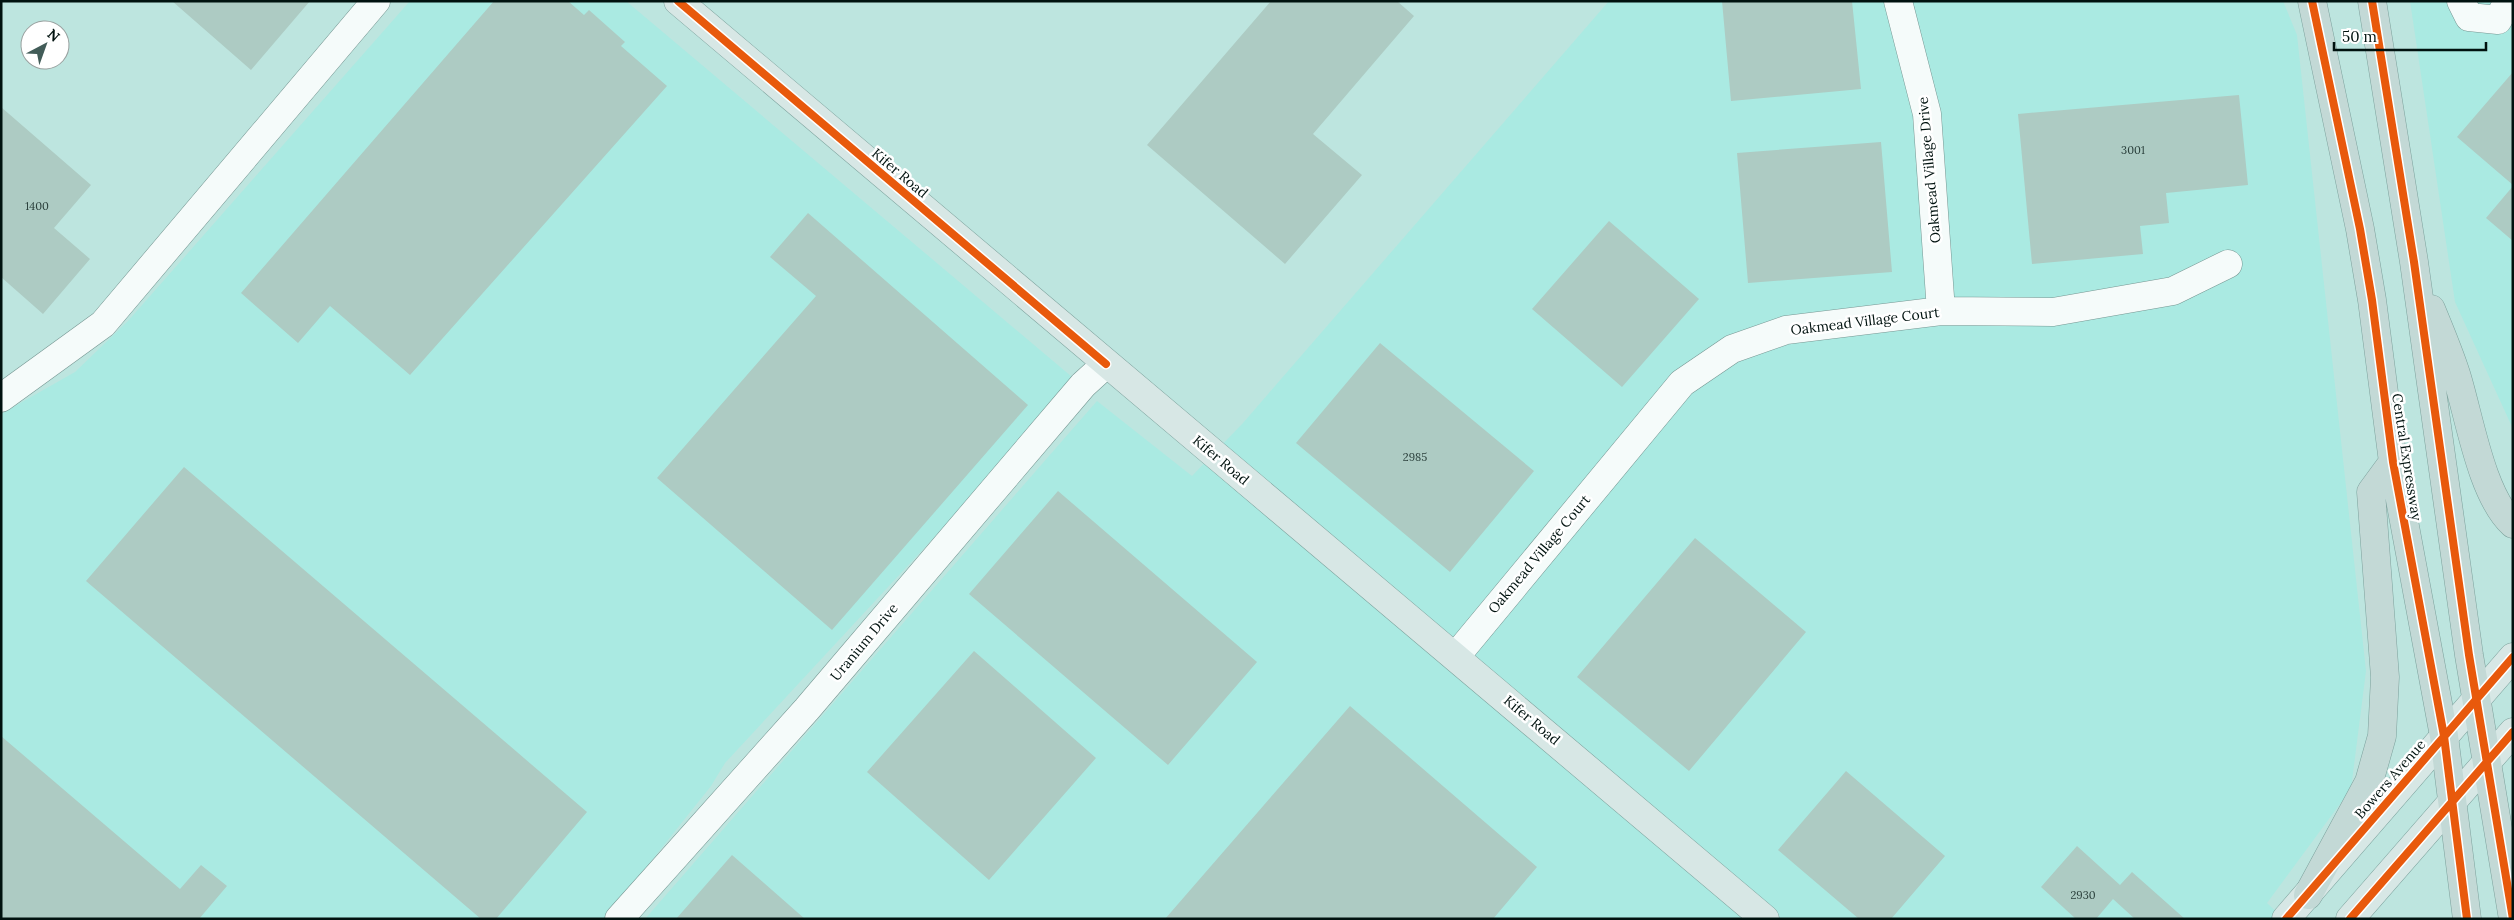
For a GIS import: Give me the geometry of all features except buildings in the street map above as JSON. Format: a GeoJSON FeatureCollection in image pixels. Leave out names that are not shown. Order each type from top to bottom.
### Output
{"type":"FeatureCollection","features":[{"type":"Feature","properties":{"kind":"highway","name":"Central Expressway"},"geometry":{"type":"LineString","coordinates":[[2312,1],[2360,229],[2393,462],[2444,736],[2450,802],[2467,919]]}},
{"type":"Feature","properties":{"kind":"highway"},"geometry":{"type":"LineString","coordinates":[[2372,1],[2414,262],[2476,699],[2513,918]]}},
{"type":"Feature","properties":{"kind":"highway"},"geometry":{"type":"LineString","coordinates":[[2414,262],[2456,373],[2484,473],[2496,500],[2513,524]]}},
{"type":"Feature","properties":{"kind":"highway"},"geometry":{"type":"LineString","coordinates":[[2308,895],[2369,782],[2382,736],[2385,677],[2371,492],[2393,462]]}},
{"type":"Feature","properties":{"kind":"main road","name":"Kifer Road"},"geometry":{"type":"LineString","coordinates":[[678,1],[1106,364],[1456,656],[1765,919]]}},
{"type":"Feature","properties":{"kind":"main road","name":"Bowers Avenue"},"geometry":{"type":"LineString","coordinates":[[2286,919],[2513,657]]}},
{"type":"Feature","properties":{"kind":"main road"},"geometry":{"type":"LineString","coordinates":[[2350,919],[2513,732]]}},
{"type":"Feature","properties":{"kind":"street"},"geometry":{"type":"LineString","coordinates":[[1,398],[103,324],[376,1]]}},
{"type":"Feature","properties":{"kind":"street","name":"Oakmead Village Drive"},"geometry":{"type":"LineString","coordinates":[[1898,1],[1927,114],[1941,311]]}},
{"type":"Feature","properties":{"kind":"street"},"geometry":{"type":"LineString","coordinates":[[2461,1],[2469,17],[2498,20],[2508,1]]}},
{"type":"Feature","properties":{"kind":"street","name":"Oakmead Village Court"},"geometry":{"type":"LineString","coordinates":[[1456,656],[1682,382],[1732,349],[1786,330],[1941,311],[2052,312],[2173,291],[2228,264]]}},
{"type":"Feature","properties":{"kind":"street","name":"Uranium Drive"},"geometry":{"type":"LineString","coordinates":[[619,919],[807,709],[1083,385],[1106,364]]}},
{"type":"Feature","properties":{"kind":"shaded area"},"geometry":{"type":"Polygon","coordinates":[[[410,1],[626,1],[1078,382],[725,763],[711,786],[605,919],[1,919],[1,414],[75,372],[128,321],[410,1]]]}},
{"type":"Feature","properties":{"kind":"shaded area"},"geometry":{"type":"Polygon","coordinates":[[[1609,1],[2283,1],[2297,35],[2366,671],[2351,789],[2267,903],[2284,919],[645,919],[1097,401],[1192,476],[1243,423],[1609,1]]]}},
{"type":"Feature","properties":{"kind":"shaded area"},"geometry":{"type":"Polygon","coordinates":[[[2410,1],[2513,1],[2513,429],[2455,302],[2410,1]]]}},
{"type":"Feature","properties":{"kind":"cycle path"},"geometry":{"type":"LineString","coordinates":[[678,1],[1106,364]]}},
{"type":"Feature","properties":{"kind":"cycle path"},"geometry":{"type":"LineString","coordinates":[[2312,1],[2360,229],[2372,300],[2393,462],[2444,736],[2467,919]]}},
{"type":"Feature","properties":{"kind":"cycle path"},"geometry":{"type":"LineString","coordinates":[[2372,1],[2414,262],[2469,655],[2513,919]]}},
{"type":"Feature","properties":{"kind":"cycle path"},"geometry":{"type":"LineString","coordinates":[[2286,919],[2513,657]]}},
{"type":"Feature","properties":{"kind":"cycle path"},"geometry":{"type":"LineString","coordinates":[[2350,919],[2513,732]]}}]}
